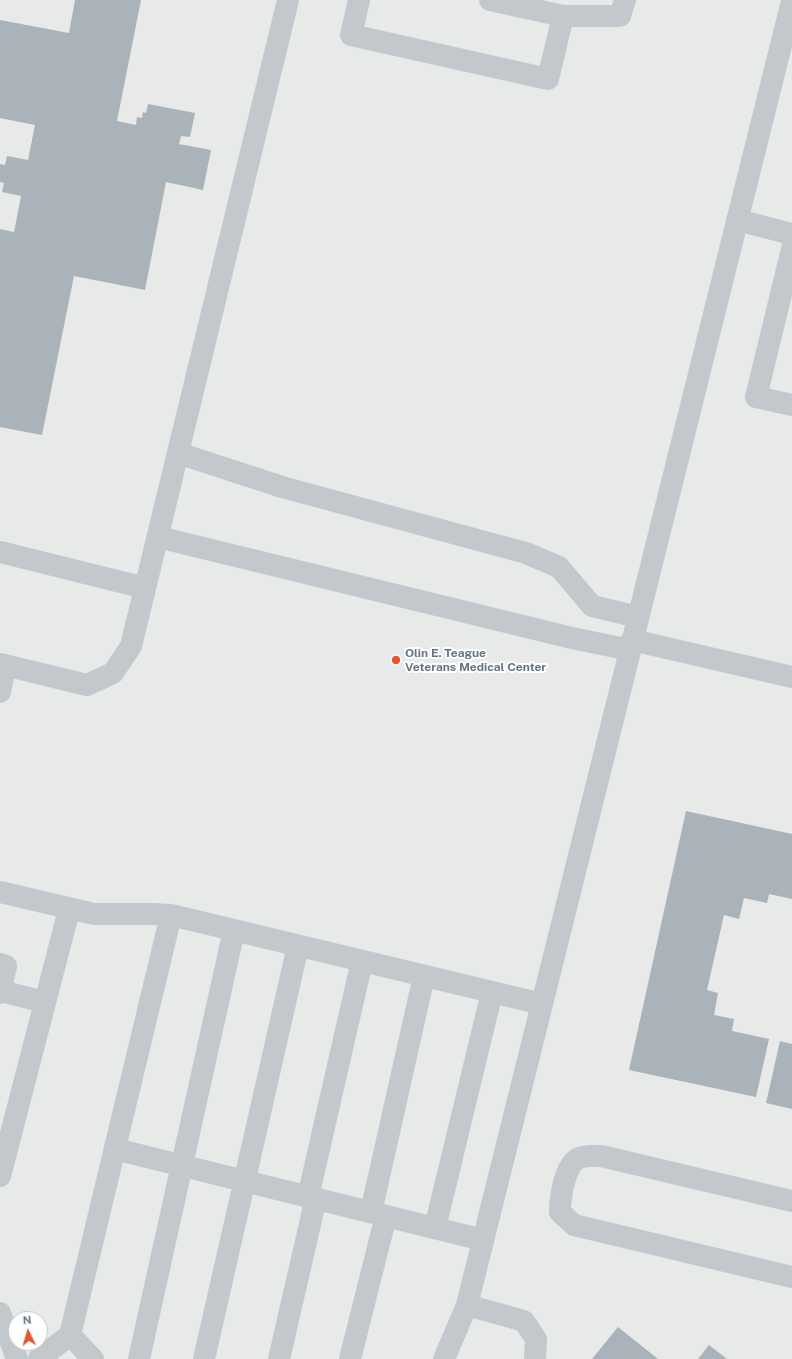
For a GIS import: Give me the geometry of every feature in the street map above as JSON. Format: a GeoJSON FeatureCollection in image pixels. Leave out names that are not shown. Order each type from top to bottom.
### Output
{"type":"FeatureCollection","features":[{"type":"Feature","properties":{"kind":"lane"},"geometry":{"type":"LineString","coordinates":[[0,692],[3,665],[88,685],[113,673],[131,646],[288,0]]}},
{"type":"Feature","properties":{"kind":"lane"},"geometry":{"type":"LineString","coordinates":[[359,0],[351,35],[548,79],[563,16]]}},
{"type":"Feature","properties":{"kind":"lane"},"geometry":{"type":"LineString","coordinates":[[490,0],[563,16],[620,16],[625,0]]}},
{"type":"Feature","properties":{"kind":"lane"},"geometry":{"type":"LineString","coordinates":[[444,1359],[466,1305],[483,1240],[791,0]]}},
{"type":"Feature","properties":{"kind":"lane"},"geometry":{"type":"LineString","coordinates":[[737,220],[792,234]]}},
{"type":"Feature","properties":{"kind":"lane"},"geometry":{"type":"LineString","coordinates":[[792,249],[756,397],[792,405]]}},
{"type":"Feature","properties":{"kind":"lane"},"geometry":{"type":"LineString","coordinates":[[178,453],[282,487],[526,553],[559,568],[592,606],[638,617]]}},
{"type":"Feature","properties":{"kind":"lane"},"geometry":{"type":"LineString","coordinates":[[158,537],[572,638],[631,645],[792,677]]}},
{"type":"Feature","properties":{"kind":"lane"},"geometry":{"type":"LineString","coordinates":[[0,552],[145,588]]}},
{"type":"Feature","properties":{"kind":"lane"},"geometry":{"type":"LineString","coordinates":[[0,892],[69,910],[94,914],[171,915],[542,1004]]}},
{"type":"Feature","properties":{"kind":"lane"},"geometry":{"type":"LineString","coordinates":[[0,1176],[8,1107],[45,1002],[69,910]]}},
{"type":"Feature","properties":{"kind":"lane"},"geometry":{"type":"LineString","coordinates":[[40,1359],[70,1335],[171,915]]}},
{"type":"Feature","properties":{"kind":"lane"},"geometry":{"type":"LineString","coordinates":[[139,1359],[234,930]]}},
{"type":"Feature","properties":{"kind":"lane"},"geometry":{"type":"LineString","coordinates":[[204,1359],[298,946]]}},
{"type":"Feature","properties":{"kind":"lane"},"geometry":{"type":"LineString","coordinates":[[279,1359],[362,961]]}},
{"type":"Feature","properties":{"kind":"lane"},"geometry":{"type":"LineString","coordinates":[[0,964],[6,966],[0,992],[45,1002]]}},
{"type":"Feature","properties":{"kind":"lane"},"geometry":{"type":"LineString","coordinates":[[350,1359],[424,976]]}},
{"type":"Feature","properties":{"kind":"lane"},"geometry":{"type":"LineString","coordinates":[[436,1228],[492,992]]}},
{"type":"Feature","properties":{"kind":"lane"},"geometry":{"type":"LineString","coordinates":[[115,1149],[483,1240]]}},
{"type":"Feature","properties":{"kind":"lane"},"geometry":{"type":"LineString","coordinates":[[792,1201],[601,1156],[579,1158],[570,1165],[560,1197],[560,1212],[574,1225],[792,1277]]}},
{"type":"Feature","properties":{"kind":"lane"},"geometry":{"type":"LineString","coordinates":[[466,1305],[524,1321],[536,1339],[534,1359]]}},
{"type":"Feature","properties":{"kind":"lane"},"geometry":{"type":"LineString","coordinates":[[0,1313],[17,1359]]}},
{"type":"Feature","properties":{"kind":"lane"},"geometry":{"type":"LineString","coordinates":[[70,1335],[93,1359]]}},
{"type":"Feature","properties":{"kind":"shaded area","name":"Olin E. Teague Veterans Medical Center"},"geometry":{"type":"Polygon","coordinates":[[[0,0],[792,0],[792,1359],[0,1359],[0,0]]]}},
{"type":"Feature","properties":{"kind":"building"},"geometry":{"type":"Polygon","coordinates":[[[75,0],[141,0],[117,121],[136,125],[137,117],[142,118],[143,112],[146,113],[148,104],[195,113],[190,137],[181,136],[179,144],[211,150],[203,190],[166,182],[145,290],[74,276],[42,435],[0,427],[0,229],[14,232],[21,196],[2,192],[4,183],[0,182],[0,164],[5,165],[7,156],[28,160],[35,125],[0,118],[0,20],[69,33],[75,0]]]}},
{"type":"Feature","properties":{"kind":"building"},"geometry":{"type":"Polygon","coordinates":[[[686,811],[792,834],[792,899],[769,894],[767,903],[744,898],[739,919],[724,915],[707,990],[718,993],[714,1015],[734,1019],[732,1031],[769,1039],[756,1097],[629,1070],[686,811]]]}},
{"type":"Feature","properties":{"kind":"building"},"geometry":{"type":"Polygon","coordinates":[[[780,1041],[792,1044],[792,1109],[766,1103],[780,1041]]]}},
{"type":"Feature","properties":{"kind":"building"},"geometry":{"type":"Polygon","coordinates":[[[618,1327],[658,1359],[592,1359],[618,1327]]]}},
{"type":"Feature","properties":{"kind":"building"},"geometry":{"type":"Polygon","coordinates":[[[709,1345],[727,1359],[698,1359],[709,1345]]]}},
{"type":"Feature","properties":{"kind":"place","name":"Olin E. Teague Veterans Medical Center"},"geometry":{"type":"Point","coordinates":[396,660]}}]}
